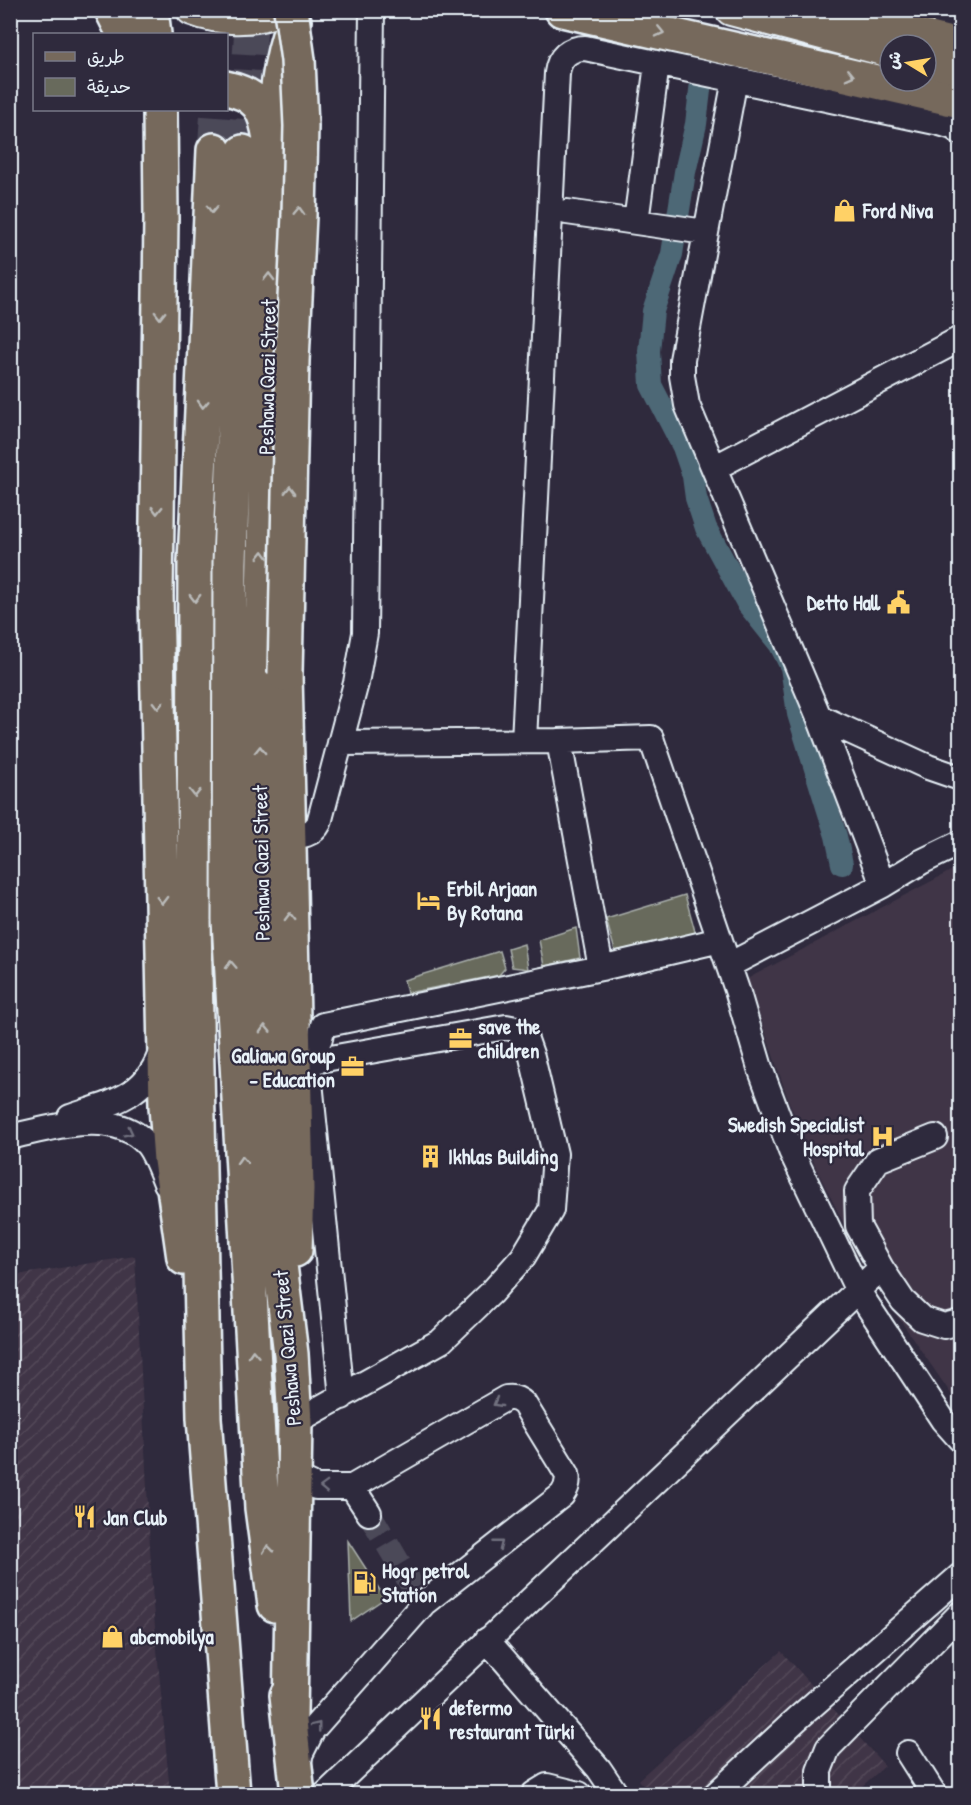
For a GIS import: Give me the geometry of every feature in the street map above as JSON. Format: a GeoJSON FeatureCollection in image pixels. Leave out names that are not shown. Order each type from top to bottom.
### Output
{"type":"FeatureCollection","features":[{"type":"Feature","properties":{"kind":"highway"},"geometry":{"type":"LineString","coordinates":[[111,10],[123,33]]}},
{"type":"Feature","properties":{"kind":"highway"},"geometry":{"type":"LineString","coordinates":[[151,10],[154,33]]}},
{"type":"Feature","properties":{"kind":"highway"},"geometry":{"type":"LineString","coordinates":[[291,10],[298,60],[301,126],[292,361],[285,674],[288,837],[301,1073],[291,1354]]}},
{"type":"Feature","properties":{"kind":"highway","name":"Peshawa Qazi Street"},"geometry":{"type":"LineString","coordinates":[[204,1418],[194,921],[195,562],[243,154],[276,110],[281,64],[297,10]]}},
{"type":"Feature","properties":{"kind":"highway"},"geometry":{"type":"LineString","coordinates":[[562,10],[940,60],[960,101]]}},
{"type":"Feature","properties":{"kind":"highway"},"geometry":{"type":"LineString","coordinates":[[228,88],[241,91],[253,98],[264,110],[243,154]]}},
{"type":"Feature","properties":{"kind":"highway"},"geometry":{"type":"LineString","coordinates":[[147,111],[160,275]]}},
{"type":"Feature","properties":{"kind":"highway","name":"Peshawa Qazi Street"},"geometry":{"type":"LineString","coordinates":[[160,111],[161,219],[156,596],[166,1106],[177,1215],[204,1418],[233,1794]]}},
{"type":"Feature","properties":{"kind":"highway"},"geometry":{"type":"LineString","coordinates":[[161,219],[172,150],[180,118],[184,111]]}},
{"type":"Feature","properties":{"kind":"highway","name":"Peshawa Qazi Street"},"geometry":{"type":"LineString","coordinates":[[243,154],[258,852],[273,1208],[291,1354],[295,1422],[290,1716]]}},
{"type":"Feature","properties":{"kind":"highway","name":"Peshawa Qazi Street"},"geometry":{"type":"LineString","coordinates":[[243,154],[230,563],[229,920],[262,1508],[290,1716],[297,1787]]}},
{"type":"Feature","properties":{"kind":"main road"},"geometry":{"type":"LineString","coordinates":[[192,10],[213,16],[254,18],[279,10]]}},
{"type":"Feature","properties":{"kind":"main road"},"geometry":{"type":"LineString","coordinates":[[731,10],[878,49]]}},
{"type":"Feature","properties":{"kind":"main road"},"geometry":{"type":"LineString","coordinates":[[823,10],[940,60],[960,71]]}},
{"type":"Feature","properties":{"kind":"street"},"geometry":{"type":"LineString","coordinates":[[288,837],[308,834],[317,828],[360,667],[365,633],[372,10]]}},
{"type":"Feature","properties":{"kind":"street"},"geometry":{"type":"LineString","coordinates":[[940,60],[946,10]]}},
{"type":"Feature","properties":{"kind":"street"},"geometry":{"type":"LineString","coordinates":[[524,741],[558,66],[566,54],[571,50],[585,48],[947,124],[960,132]]}},
{"type":"Feature","properties":{"kind":"street"},"geometry":{"type":"LineString","coordinates":[[636,222],[657,64]]}},
{"type":"Feature","properties":{"kind":"street"},"geometry":{"type":"LineString","coordinates":[[735,79],[683,353],[682,376],[687,405],[819,717],[883,885]]}},
{"type":"Feature","properties":{"kind":"street"},"geometry":{"type":"LineString","coordinates":[[567,212],[705,232]]}},
{"type":"Feature","properties":{"kind":"street"},"geometry":{"type":"LineString","coordinates":[[714,468],[960,339]]}},
{"type":"Feature","properties":{"kind":"street"},"geometry":{"type":"LineString","coordinates":[[819,717],[957,782]]}},
{"type":"Feature","properties":{"kind":"street"},"geometry":{"type":"LineString","coordinates":[[340,743],[651,738],[729,965],[760,1068],[791,1150],[858,1291],[944,1420],[960,1439]]}},
{"type":"Feature","properties":{"kind":"street"},"geometry":{"type":"LineString","coordinates":[[559,741],[601,968]]}},
{"type":"Feature","properties":{"kind":"street"},"geometry":{"type":"LineString","coordinates":[[729,965],[960,843]]}},
{"type":"Feature","properties":{"kind":"street"},"geometry":{"type":"LineString","coordinates":[[342,1397],[301,1073],[320,1038],[323,1025],[601,968],[720,940]]}},
{"type":"Feature","properties":{"kind":"street"},"geometry":{"type":"LineString","coordinates":[[295,1422],[441,1341],[507,1275],[523,1257],[551,1210],[555,1154],[532,1057],[526,1040],[516,1029],[506,1028],[301,1073]]}},
{"type":"Feature","properties":{"kind":"street"},"geometry":{"type":"LineString","coordinates":[[10,1137],[119,1100],[139,1089],[156,1066],[165,1035]]}},
{"type":"Feature","properties":{"kind":"street"},"geometry":{"type":"LineString","coordinates":[[10,1137],[77,1123],[105,1124],[123,1128],[148,1146],[159,1166],[177,1215]]}},
{"type":"Feature","properties":{"kind":"street"},"geometry":{"type":"LineString","coordinates":[[935,1137],[878,1160],[857,1191],[858,1226],[881,1268],[903,1301],[922,1319],[944,1326],[960,1322]]}},
{"type":"Feature","properties":{"kind":"street"},"geometry":{"type":"LineString","coordinates":[[326,1794],[881,1268]]}},
{"type":"Feature","properties":{"kind":"street"},"geometry":{"type":"LineString","coordinates":[[879,1325],[903,1301]]}},
{"type":"Feature","properties":{"kind":"street"},"geometry":{"type":"LineString","coordinates":[[294,1469],[302,1480],[316,1487],[352,1487],[506,1398],[516,1398],[524,1404],[567,1474],[568,1485],[562,1495],[419,1596],[313,1729],[301,1753],[297,1787]]}},
{"type":"Feature","properties":{"kind":"street"},"geometry":{"type":"LineString","coordinates":[[352,1487],[369,1513]]}},
{"type":"Feature","properties":{"kind":"street"},"geometry":{"type":"LineString","coordinates":[[716,1794],[797,1719],[960,1576]]}},
{"type":"Feature","properties":{"kind":"street"},"geometry":{"type":"LineString","coordinates":[[819,1794],[819,1772],[828,1748],[960,1614]]}},
{"type":"Feature","properties":{"kind":"street"},"geometry":{"type":"LineString","coordinates":[[487,1641],[599,1769],[616,1794]]}},
{"type":"Feature","properties":{"kind":"street"},"geometry":{"type":"LineString","coordinates":[[908,1753],[934,1794]]}},
{"type":"Feature","properties":{"kind":"street"},"geometry":{"type":"LineString","coordinates":[[534,1794],[547,1786],[579,1794]]}},
{"type":"Feature","properties":{"kind":"shaded area","name":"Swedish Specialist Hospital"},"geometry":{"type":"Polygon","coordinates":[[[960,866],[960,1407],[896,1314],[861,1258],[817,1170],[789,1102],[747,979],[960,866]]]}},
{"type":"Feature","properties":{"kind":"shaded area"},"geometry":{"type":"Polygon","coordinates":[[[135,1256],[153,1605],[170,1794],[11,1794],[11,1276],[135,1256]]]}},
{"type":"Feature","properties":{"kind":"shaded area"},"geometry":{"type":"Polygon","coordinates":[[[781,1651],[885,1766],[853,1794],[651,1794],[638,1780],[781,1651]]]}},
{"type":"Feature","properties":{"kind":"green space"},"geometry":{"type":"Polygon","coordinates":[[[685,895],[696,935],[615,951],[606,919],[685,895]]]}},
{"type":"Feature","properties":{"kind":"green space"},"geometry":{"type":"Polygon","coordinates":[[[576,928],[580,958],[544,966],[539,940],[576,928]]]}},
{"type":"Feature","properties":{"kind":"green space"},"geometry":{"type":"Polygon","coordinates":[[[524,944],[528,969],[512,967],[508,949],[524,944]]]}},
{"type":"Feature","properties":{"kind":"green space"},"geometry":{"type":"Polygon","coordinates":[[[500,951],[505,968],[499,975],[407,993],[404,980],[500,951]]]}},
{"type":"Feature","properties":{"kind":"green space"},"geometry":{"type":"Polygon","coordinates":[[[348,1541],[385,1598],[351,1621],[348,1541]]]}},
{"type":"Feature","properties":{"kind":"waterway"},"geometry":{"type":"LineString","coordinates":[[701,82],[696,124],[685,172],[672,254],[653,311],[649,351],[651,385],[683,447],[706,528],[748,605],[780,645],[791,667],[798,714],[836,836],[842,864]]}},
{"type":"Feature","properties":{"kind":"tunnel"},"geometry":{"type":"LineString","coordinates":[[243,152],[252,10]]}},
{"type":"Feature","properties":{"kind":"tunnel"},"geometry":{"type":"LineString","coordinates":[[214,150],[217,111]]}},
{"type":"Feature","properties":{"kind":"tunnel"},"geometry":{"type":"LineString","coordinates":[[369,1513],[414,1589]]}},
{"type":"Feature","properties":{"kind":"place","name":"Ford Niva"},"geometry":{"type":"Point","coordinates":[845,210]}},
{"type":"Feature","properties":{"kind":"place","name":"Detto Hall"},"geometry":{"type":"Point","coordinates":[898,602]}},
{"type":"Feature","properties":{"kind":"place","name":"Erbil Arjaan By Rotana"},"geometry":{"type":"Point","coordinates":[429,900]}},
{"type":"Feature","properties":{"kind":"place","name":"save the children"},"geometry":{"type":"Point","coordinates":[460,1038]}},
{"type":"Feature","properties":{"kind":"place","name":"Galiawa Group - Education"},"geometry":{"type":"Point","coordinates":[353,1067]}},
{"type":"Feature","properties":{"kind":"place","name":"Swedish Specialist Hospital"},"geometry":{"type":"Point","coordinates":[882,1136]}},
{"type":"Feature","properties":{"kind":"place","name":"Ikhlas Building"},"geometry":{"type":"Point","coordinates":[430,1156]}},
{"type":"Feature","properties":{"kind":"place","name":"Jan Club"},"geometry":{"type":"Point","coordinates":[85,1517]}},
{"type":"Feature","properties":{"kind":"place","name":"Hogr petrol Station"},"geometry":{"type":"Point","coordinates":[364,1582]}},
{"type":"Feature","properties":{"kind":"place","name":"abcmobilya"},"geometry":{"type":"Point","coordinates":[112,1636]}},
{"type":"Feature","properties":{"kind":"place","name":"defermo restaurant Türki"},"geometry":{"type":"Point","coordinates":[431,1719]}}]}
